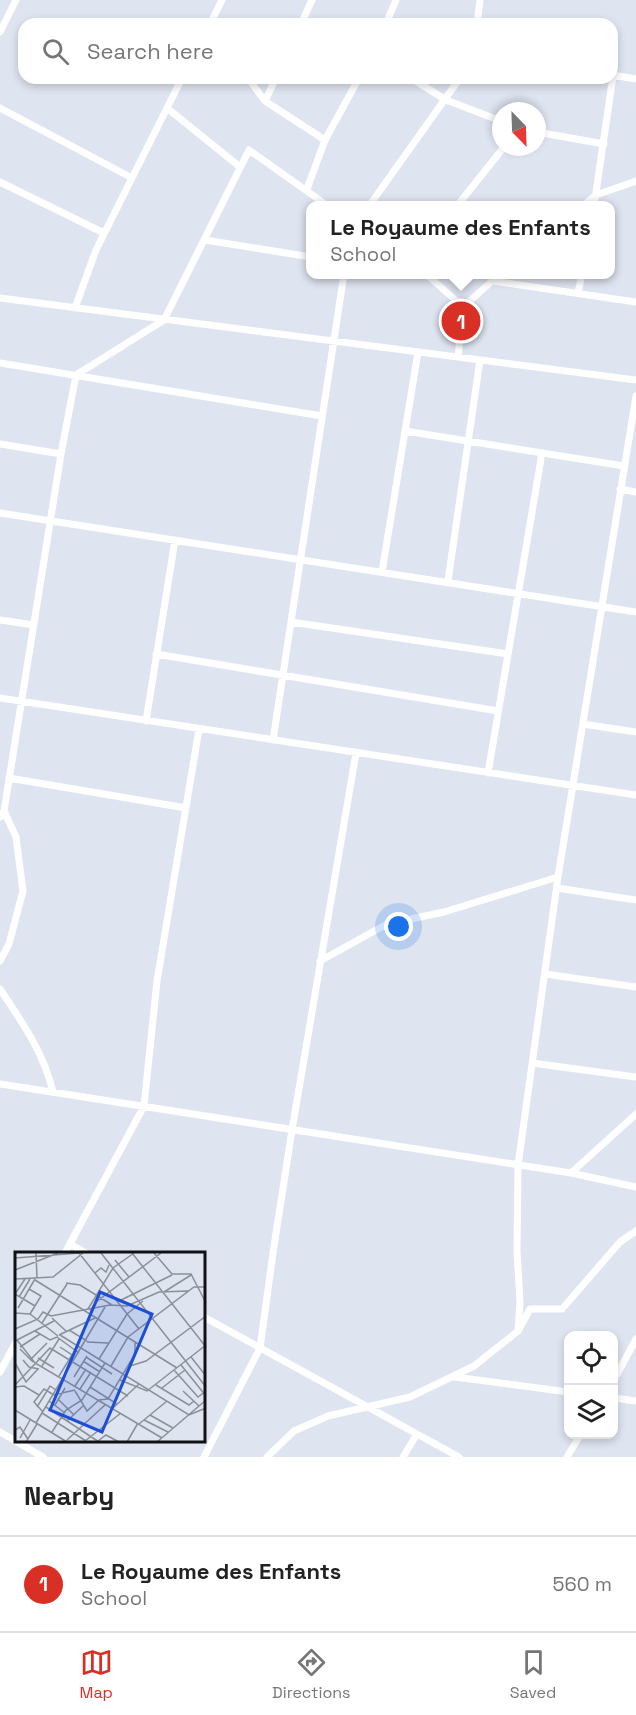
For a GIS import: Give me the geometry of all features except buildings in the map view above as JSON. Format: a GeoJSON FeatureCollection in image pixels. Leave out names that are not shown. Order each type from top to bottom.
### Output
{"type":"FeatureCollection","features":[{"type":"Feature","properties":{"kind":"street"},"geometry":{"type":"LineString","coordinates":[[0,32],[16,0]]}},
{"type":"Feature","properties":{"kind":"street"},"geometry":{"type":"LineString","coordinates":[[213,18],[222,0]]}},
{"type":"Feature","properties":{"kind":"street"},"geometry":{"type":"LineString","coordinates":[[304,18],[312,0]]}},
{"type":"Feature","properties":{"kind":"street"},"geometry":{"type":"LineString","coordinates":[[388,18],[396,0]]}},
{"type":"Feature","properties":{"kind":"street"},"geometry":{"type":"LineString","coordinates":[[478,18],[480,0]]}},
{"type":"Feature","properties":{"kind":"street"},"geometry":{"type":"LineString","coordinates":[[618,77],[636,79]]}},
{"type":"Feature","properties":{"kind":"street"},"geometry":{"type":"LineString","coordinates":[[75,308],[104,233],[179,84]]}},
{"type":"Feature","properties":{"kind":"street"},"geometry":{"type":"LineString","coordinates":[[252,84],[265,101],[325,140]]}},
{"type":"Feature","properties":{"kind":"street"},"geometry":{"type":"LineString","coordinates":[[265,101],[273,84]]}},
{"type":"Feature","properties":{"kind":"street"},"geometry":{"type":"LineString","coordinates":[[307,189],[325,140],[356,84]]}},
{"type":"Feature","properties":{"kind":"street"},"geometry":{"type":"LineString","coordinates":[[421,84],[446,99],[492,117]]}},
{"type":"Feature","properties":{"kind":"street"},"geometry":{"type":"LineString","coordinates":[[373,201],[456,84]]}},
{"type":"Feature","properties":{"kind":"street"},"geometry":{"type":"LineString","coordinates":[[595,201],[611,84]]}},
{"type":"Feature","properties":{"kind":"street"},"geometry":{"type":"LineString","coordinates":[[0,108],[132,178]]}},
{"type":"Feature","properties":{"kind":"street"},"geometry":{"type":"LineString","coordinates":[[167,108],[240,167]]}},
{"type":"Feature","properties":{"kind":"street"},"geometry":{"type":"LineString","coordinates":[[546,134],[604,144]]}},
{"type":"Feature","properties":{"kind":"street"},"geometry":{"type":"LineString","coordinates":[[0,961],[9,944],[23,891],[16,837],[2,814],[76,375],[164,320],[249,150],[322,201]]}},
{"type":"Feature","properties":{"kind":"street"},"geometry":{"type":"LineString","coordinates":[[461,201],[497,156]]}},
{"type":"Feature","properties":{"kind":"street"},"geometry":{"type":"LineString","coordinates":[[589,201],[596,195],[636,181]]}},
{"type":"Feature","properties":{"kind":"street"},"geometry":{"type":"LineString","coordinates":[[0,182],[104,233]]}},
{"type":"Feature","properties":{"kind":"street"},"geometry":{"type":"LineString","coordinates":[[205,240],[306,256]]}},
{"type":"Feature","properties":{"kind":"street"},"geometry":{"type":"LineString","coordinates":[[273,740],[343,279]]}},
{"type":"Feature","properties":{"kind":"street"},"geometry":{"type":"LineString","coordinates":[[432,279],[463,307]]}},
{"type":"Feature","properties":{"kind":"street"},"geometry":{"type":"LineString","coordinates":[[578,293],[581,279]]}},
{"type":"Feature","properties":{"kind":"street"},"geometry":{"type":"LineString","coordinates":[[458,357],[463,307],[493,281],[636,302]]}},
{"type":"Feature","properties":{"kind":"street"},"geometry":{"type":"LineString","coordinates":[[0,298],[636,380]]}},
{"type":"Feature","properties":{"kind":"street"},"geometry":{"type":"LineString","coordinates":[[382,572],[418,352]]}},
{"type":"Feature","properties":{"kind":"street"},"geometry":{"type":"LineString","coordinates":[[448,581],[480,360]]}},
{"type":"Feature","properties":{"kind":"street"},"geometry":{"type":"LineString","coordinates":[[0,363],[322,416]]}},
{"type":"Feature","properties":{"kind":"street"},"geometry":{"type":"LineString","coordinates":[[518,1331],[520,1302],[517,1251],[518,1165],[558,877],[636,396]]}},
{"type":"Feature","properties":{"kind":"street"},"geometry":{"type":"LineString","coordinates":[[405,431],[624,466]]}},
{"type":"Feature","properties":{"kind":"street"},"geometry":{"type":"LineString","coordinates":[[0,444],[61,454]]}},
{"type":"Feature","properties":{"kind":"street"},"geometry":{"type":"LineString","coordinates":[[488,773],[542,453]]}},
{"type":"Feature","properties":{"kind":"street"},"geometry":{"type":"LineString","coordinates":[[620,489],[636,492]]}},
{"type":"Feature","properties":{"kind":"street"},"geometry":{"type":"LineString","coordinates":[[0,513],[636,612]]}},
{"type":"Feature","properties":{"kind":"street"},"geometry":{"type":"LineString","coordinates":[[146,721],[175,540]]}},
{"type":"Feature","properties":{"kind":"street"},"geometry":{"type":"LineString","coordinates":[[0,620],[34,625]]}},
{"type":"Feature","properties":{"kind":"street"},"geometry":{"type":"LineString","coordinates":[[291,622],[508,654]]}},
{"type":"Feature","properties":{"kind":"street"},"geometry":{"type":"LineString","coordinates":[[156,654],[498,711]]}},
{"type":"Feature","properties":{"kind":"street"},"geometry":{"type":"LineString","coordinates":[[0,698],[636,795]]}},
{"type":"Feature","properties":{"kind":"street"},"geometry":{"type":"LineString","coordinates":[[583,724],[636,732]]}},
{"type":"Feature","properties":{"kind":"street"},"geometry":{"type":"LineString","coordinates":[[66,1252],[144,1106],[157,981],[199,729]]}},
{"type":"Feature","properties":{"kind":"street"},"geometry":{"type":"LineString","coordinates":[[204,1457],[260,1348],[292,1130],[356,753]]}},
{"type":"Feature","properties":{"kind":"street"},"geometry":{"type":"LineString","coordinates":[[9,778],[186,808]]}},
{"type":"Feature","properties":{"kind":"street"},"geometry":{"type":"LineString","coordinates":[[320,961],[387,924],[444,912],[558,877]]}},
{"type":"Feature","properties":{"kind":"street"},"geometry":{"type":"LineString","coordinates":[[557,888],[636,900]]}},
{"type":"Feature","properties":{"kind":"street"},"geometry":{"type":"LineString","coordinates":[[545,974],[636,987]]}},
{"type":"Feature","properties":{"kind":"street"},"geometry":{"type":"LineString","coordinates":[[0,988],[32,1037],[49,1075],[53,1092]]}},
{"type":"Feature","properties":{"kind":"street"},"geometry":{"type":"LineString","coordinates":[[532,1062],[636,1077]]}},
{"type":"Feature","properties":{"kind":"street"},"geometry":{"type":"LineString","coordinates":[[0,1084],[571,1173],[636,1187]]}},
{"type":"Feature","properties":{"kind":"street"},"geometry":{"type":"LineString","coordinates":[[571,1173],[636,1114]]}},
{"type":"Feature","properties":{"kind":"street"},"geometry":{"type":"LineString","coordinates":[[267,1457],[294,1431],[328,1416],[410,1397],[474,1366],[518,1331],[530,1309],[562,1308],[620,1242],[636,1231]]}},
{"type":"Feature","properties":{"kind":"street"},"geometry":{"type":"LineString","coordinates":[[70,1244],[84,1252]]}},
{"type":"Feature","properties":{"kind":"street"},"geometry":{"type":"LineString","coordinates":[[206,1318],[364,1407],[459,1457]]}},
{"type":"Feature","properties":{"kind":"street"},"geometry":{"type":"LineString","coordinates":[[618,1373],[636,1339]]}},
{"type":"Feature","properties":{"kind":"street"},"geometry":{"type":"LineString","coordinates":[[0,1372],[15,1344]]}},
{"type":"Feature","properties":{"kind":"street"},"geometry":{"type":"LineString","coordinates":[[454,1376],[564,1391]]}},
{"type":"Feature","properties":{"kind":"street"},"geometry":{"type":"LineString","coordinates":[[618,1399],[636,1401]]}},
{"type":"Feature","properties":{"kind":"street"},"geometry":{"type":"LineString","coordinates":[[0,1432],[15,1441]]}},
{"type":"Feature","properties":{"kind":"street"},"geometry":{"type":"LineString","coordinates":[[403,1457],[417,1434]]}},
{"type":"Feature","properties":{"kind":"street"},"geometry":{"type":"LineString","coordinates":[[567,1457],[578,1439]]}},
{"type":"Feature","properties":{"kind":"street"},"geometry":{"type":"LineString","coordinates":[[17,1442],[43,1457]]}},
{"type":"Feature","properties":{"kind":"place","name":"Le Royaume des Enfants"},"geometry":{"type":"Point","coordinates":[461,321]}}]}
